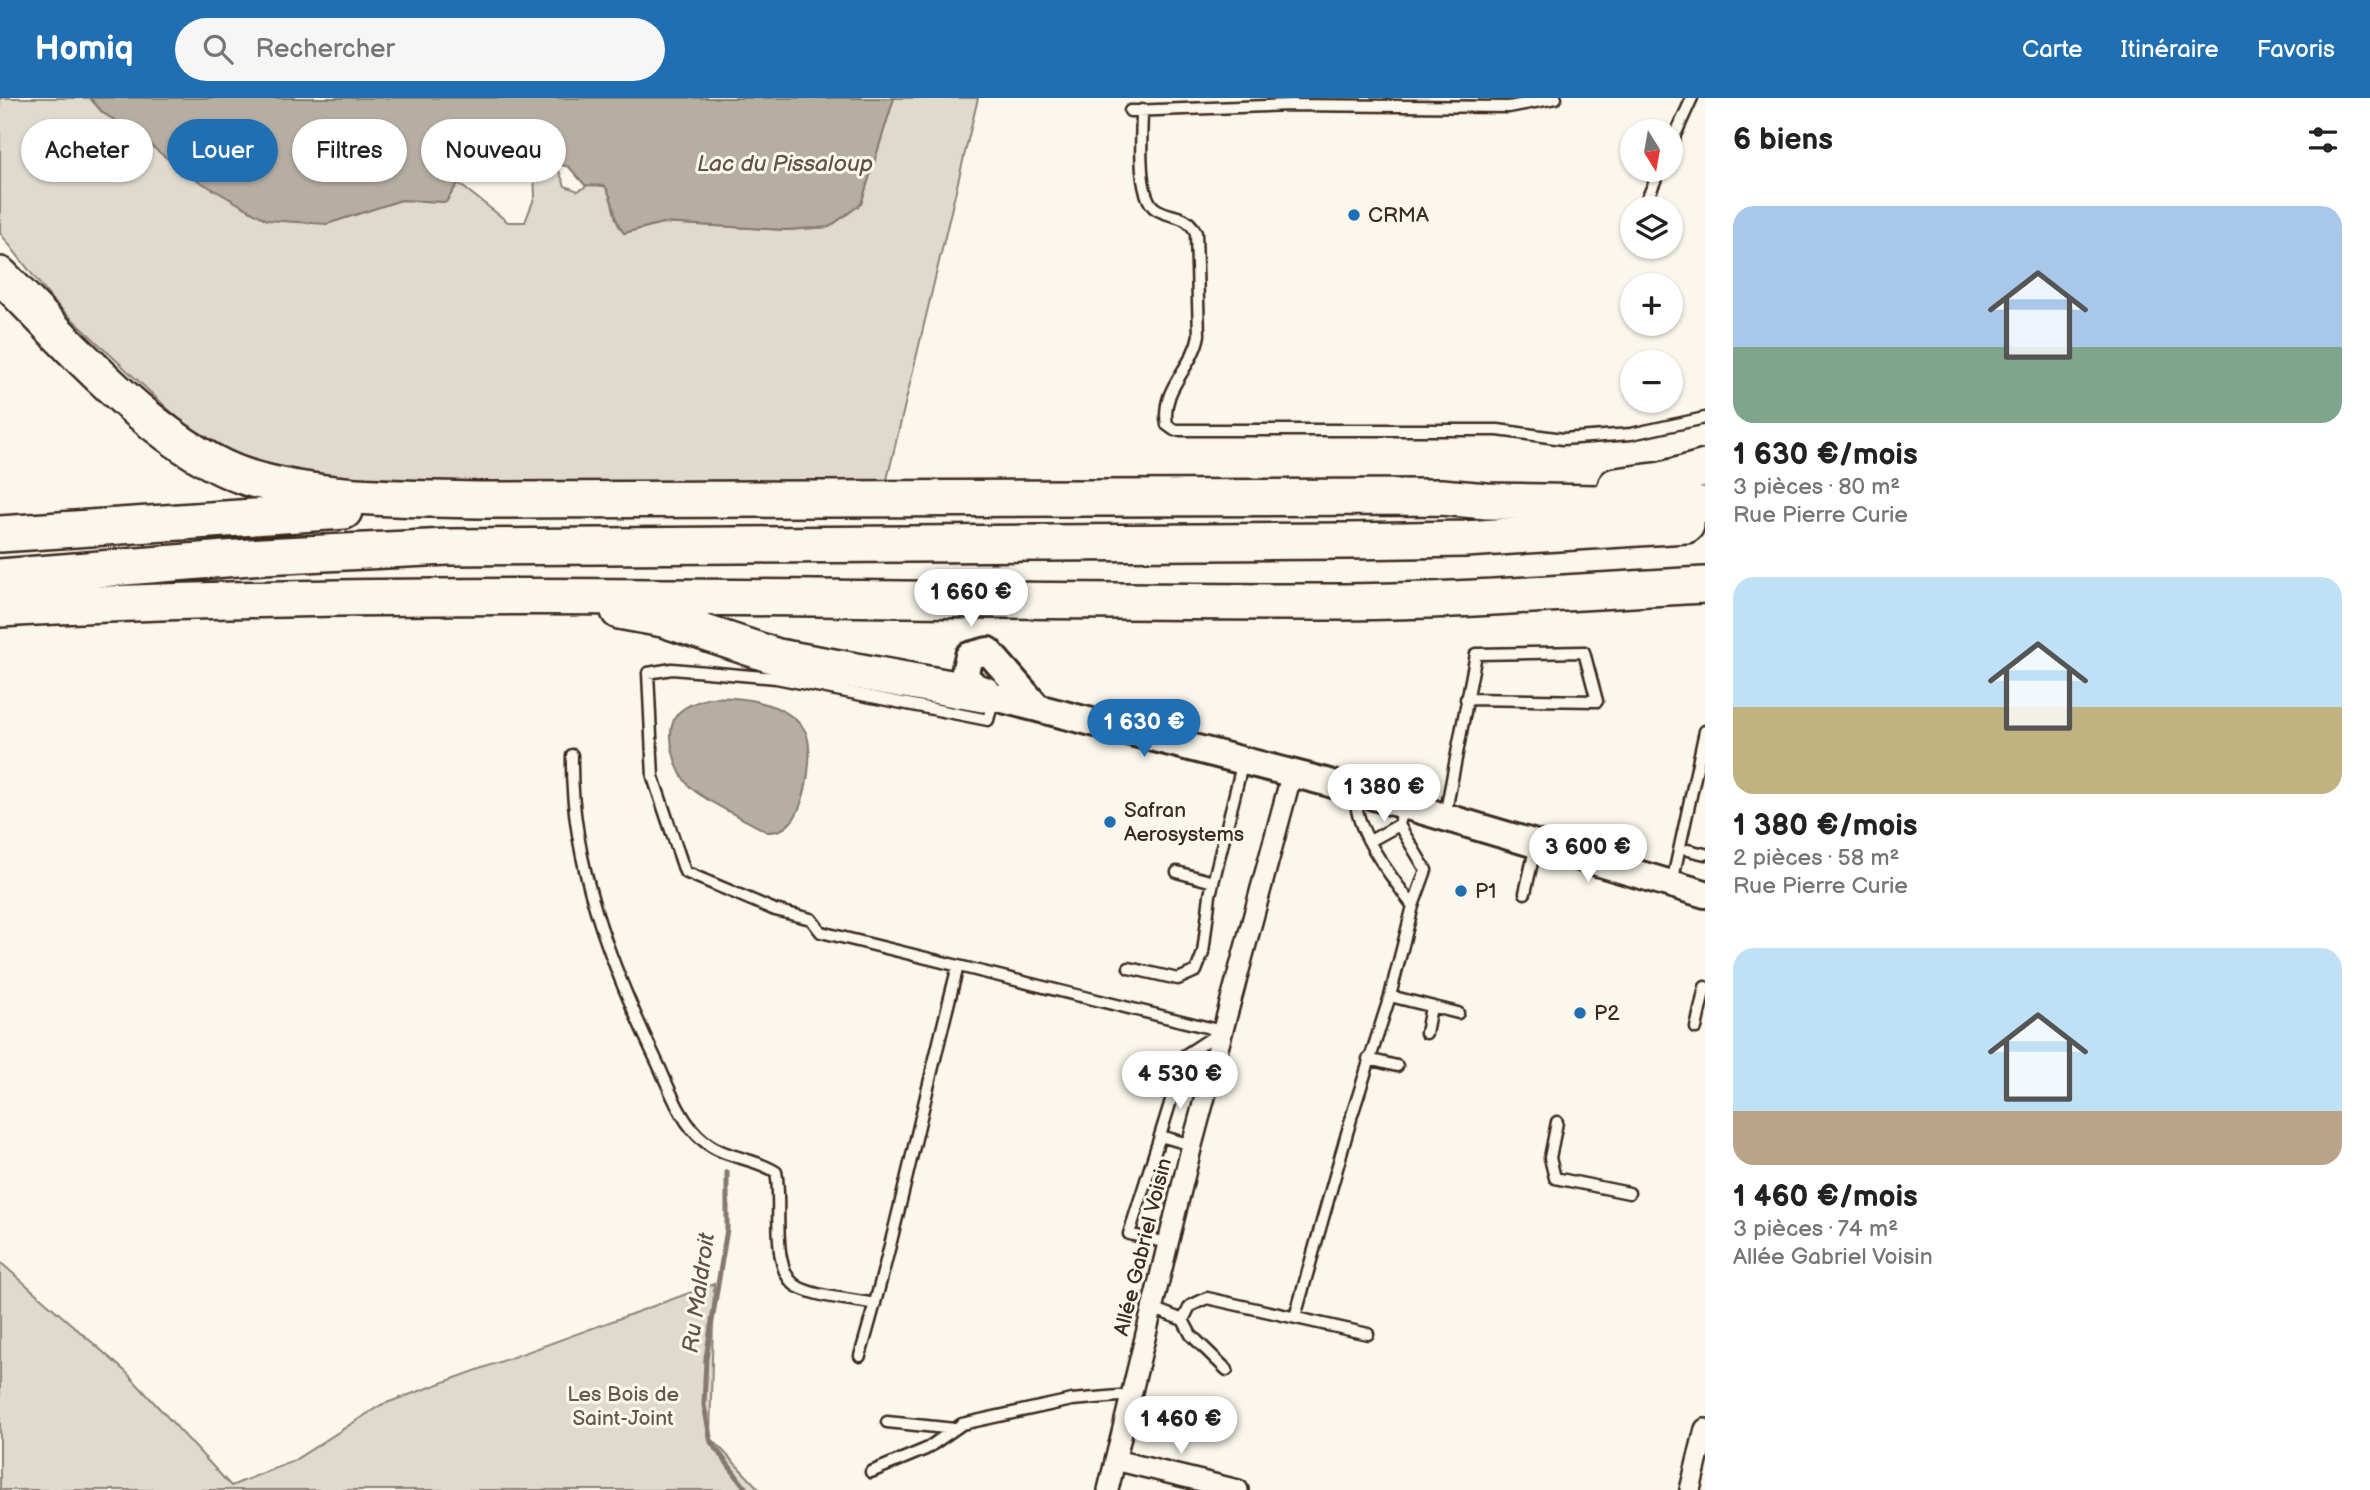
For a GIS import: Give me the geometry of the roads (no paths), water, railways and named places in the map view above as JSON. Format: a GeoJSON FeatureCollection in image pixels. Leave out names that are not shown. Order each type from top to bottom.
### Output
{"type":"FeatureCollection","features":[{"type":"Feature","properties":{"kind":"highway"},"geometry":{"type":"LineString","coordinates":[[0,275],[161,428],[206,459],[246,477],[340,496],[480,500],[1441,497],[1487,501],[1705,505]]}},
{"type":"Feature","properties":{"kind":"highway"},"geometry":{"type":"LineString","coordinates":[[1441,497],[1486,491],[1613,486],[1662,480],[1705,468]]}},
{"type":"Feature","properties":{"kind":"highway"},"geometry":{"type":"LineString","coordinates":[[0,534],[440,506],[480,500]]}},
{"type":"Feature","properties":{"kind":"highway"},"geometry":{"type":"LineString","coordinates":[[0,577],[263,556],[448,547],[1465,539],[1705,524]]}},
{"type":"Feature","properties":{"kind":"highway"},"geometry":{"type":"LineString","coordinates":[[0,609],[129,602],[524,596],[1349,602],[1705,584]]}},
{"type":"Feature","properties":{"kind":"highway"},"geometry":{"type":"LineString","coordinates":[[524,596],[554,609],[611,610],[663,619],[778,657],[988,695]]}},
{"type":"Feature","properties":{"kind":"street"},"geometry":{"type":"LineString","coordinates":[[1036,706],[988,651],[970,656],[964,676],[988,695],[1292,773],[1357,792],[1401,815],[1445,816],[1705,892]]}},
{"type":"Feature","properties":{"kind":"street","name":"Allée Gabriel Voisin"},"geometry":{"type":"LineString","coordinates":[[1108,1490],[1192,1145],[1292,773]]}},
{"type":"Feature","properties":{"kind":"street"},"geometry":{"type":"LineString","coordinates":[[1690,1490],[1705,1429]]}},
{"type":"Feature","properties":{"kind":"street"},"geometry":{"type":"LineString","coordinates":[[1115,1461],[1184,1484],[1238,1490]]}},
{"type":"Feature","properties":{"kind":"lane"},"geometry":{"type":"LineString","coordinates":[[1130,111],[1291,105],[1509,107],[1556,98]]}},
{"type":"Feature","properties":{"kind":"lane"},"geometry":{"type":"LineString","coordinates":[[1682,119],[1692,98]]}},
{"type":"Feature","properties":{"kind":"lane"},"geometry":{"type":"LineString","coordinates":[[1142,110],[1143,187],[1149,202],[1157,210],[1180,216],[1192,224],[1196,233],[1199,335],[1196,351],[1172,384],[1166,404],[1167,425],[1174,430],[1498,430],[1563,439],[1631,434],[1705,418]]}},
{"type":"Feature","properties":{"kind":"lane"},"geometry":{"type":"LineString","coordinates":[[1445,816],[1466,699],[1476,654],[1584,652],[1597,701],[1466,699]]}},
{"type":"Feature","properties":{"kind":"lane"},"geometry":{"type":"LineString","coordinates":[[988,695],[988,720],[776,678],[672,669],[648,673],[653,777],[685,872],[775,910],[811,919],[821,932],[1222,1031]]}},
{"type":"Feature","properties":{"kind":"lane"},"geometry":{"type":"LineString","coordinates":[[1672,883],[1705,731]]}},
{"type":"Feature","properties":{"kind":"lane"},"geometry":{"type":"LineString","coordinates":[[572,755],[572,795],[589,890],[628,1001],[682,1114],[703,1141],[730,1157],[763,1163],[776,1172],[780,1189],[780,1266],[789,1280],[800,1288],[875,1304]]}},
{"type":"Feature","properties":{"kind":"lane"},"geometry":{"type":"LineString","coordinates":[[1129,968],[1178,979],[1196,971],[1203,953],[1213,882],[1243,761]]}},
{"type":"Feature","properties":{"kind":"lane"},"geometry":{"type":"LineString","coordinates":[[1357,792],[1354,805],[1370,841],[1413,906]]}},
{"type":"Feature","properties":{"kind":"lane"},"geometry":{"type":"LineString","coordinates":[[1295,1317],[1368,1059],[1390,996],[1413,906],[1426,870],[1401,815],[1370,841]]}},
{"type":"Feature","properties":{"kind":"lane"},"geometry":{"type":"LineString","coordinates":[[1525,892],[1536,844]]}},
{"type":"Feature","properties":{"kind":"lane"},"geometry":{"type":"LineString","coordinates":[[1688,850],[1705,854]]}},
{"type":"Feature","properties":{"kind":"lane"},"geometry":{"type":"LineString","coordinates":[[1177,872],[1213,882]]}},
{"type":"Feature","properties":{"kind":"lane"},"geometry":{"type":"LineString","coordinates":[[860,1356],[958,966]]}},
{"type":"Feature","properties":{"kind":"lane"},"geometry":{"type":"LineString","coordinates":[[1696,1028],[1705,987]]}},
{"type":"Feature","properties":{"kind":"lane"},"geometry":{"type":"LineString","coordinates":[[1390,996],[1458,1013]]}},
{"type":"Feature","properties":{"kind":"lane"},"geometry":{"type":"LineString","coordinates":[[1426,1032],[1431,1007]]}},
{"type":"Feature","properties":{"kind":"lane"},"geometry":{"type":"LineString","coordinates":[[1167,1243],[1129,1234],[1185,1055],[1222,1031]]}},
{"type":"Feature","properties":{"kind":"lane"},"geometry":{"type":"LineString","coordinates":[[1368,1059],[1397,1066]]}},
{"type":"Feature","properties":{"kind":"lane"},"geometry":{"type":"LineString","coordinates":[[1557,1122],[1550,1158],[1555,1178],[1629,1193]]}},
{"type":"Feature","properties":{"kind":"lane"},"geometry":{"type":"LineString","coordinates":[[1160,1136],[1192,1145]]}},
{"type":"Feature","properties":{"kind":"lane"},"geometry":{"type":"LineString","coordinates":[[1183,1320],[1190,1306],[1207,1298],[1368,1334]]}},
{"type":"Feature","properties":{"kind":"lane"},"geometry":{"type":"LineString","coordinates":[[1152,1308],[1183,1320],[1191,1335],[1227,1370]]}},
{"type":"Feature","properties":{"kind":"lane"},"geometry":{"type":"LineString","coordinates":[[871,1472],[926,1449],[962,1424],[1072,1400],[1130,1395]]}},
{"type":"Feature","properties":{"kind":"lane"},"geometry":{"type":"LineString","coordinates":[[887,1422],[955,1429]]}},
{"type":"Feature","properties":{"kind":"water","name":"Lac du Pissaloup"},"geometry":{"type":"Polygon","coordinates":[[[90,98],[894,98],[861,204],[829,227],[786,230],[662,223],[624,233],[617,222],[605,186],[585,185],[566,166],[566,119],[421,119],[421,182],[461,182],[446,202],[401,200],[327,224],[267,220],[200,182],[278,182],[278,119],[167,119],[167,158],[153,147],[153,119],[113,119],[103,113],[90,98]]]}},
{"type":"Feature","properties":{"kind":"water"},"geometry":{"type":"Polygon","coordinates":[[[709,698],[734,698],[773,706],[785,712],[804,729],[808,737],[808,776],[801,804],[791,822],[783,829],[767,832],[728,811],[691,788],[681,774],[673,754],[673,724],[682,710],[709,698]]]}},
{"type":"Feature","properties":{"kind":"waterway","name":"Ru Maldroit"},"geometry":{"type":"LineString","coordinates":[[727,1172],[727,1229],[706,1358],[704,1405],[711,1442],[747,1490]]}},
{"type":"Feature","properties":{"kind":"place","name":"CRMA"},"geometry":{"type":"Point","coordinates":[1354,215]}},
{"type":"Feature","properties":{"kind":"place","name":"Safran Aerosystems"},"geometry":{"type":"Point","coordinates":[1110,822]}},
{"type":"Feature","properties":{"kind":"place","name":"P1"},"geometry":{"type":"Point","coordinates":[1461,891]}},
{"type":"Feature","properties":{"kind":"place","name":"P2"},"geometry":{"type":"Point","coordinates":[1580,1013]}},
{"type":"Feature","properties":{"kind":"park label","name":"Les Bois de Saint-Joint"},"geometry":{"type":"Point","coordinates":[623,1406]}}]}
